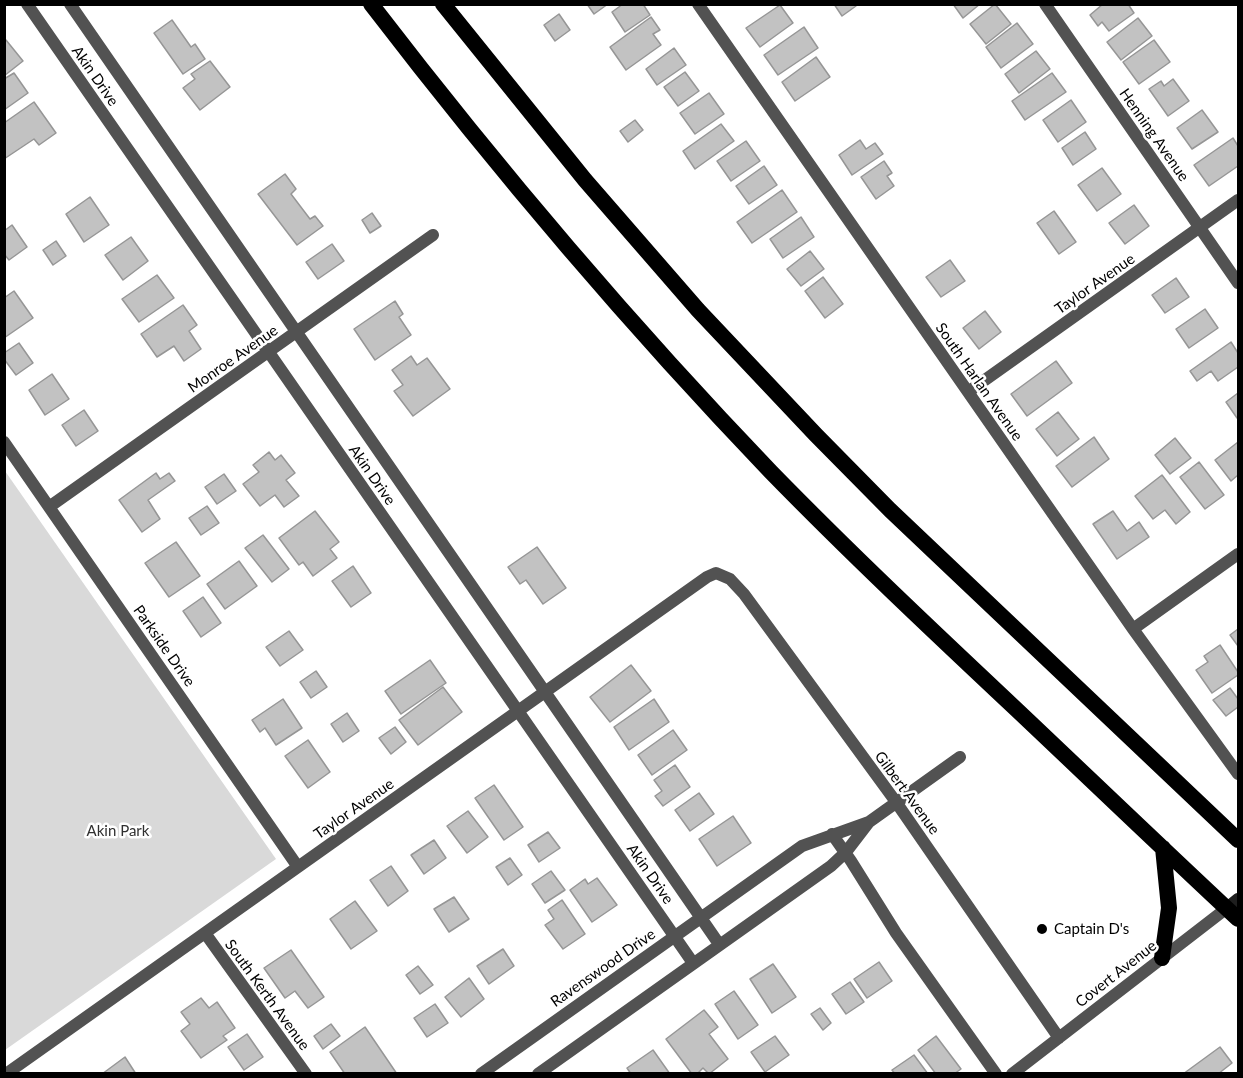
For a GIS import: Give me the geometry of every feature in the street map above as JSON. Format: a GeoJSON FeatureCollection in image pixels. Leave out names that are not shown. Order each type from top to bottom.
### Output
{"type":"FeatureCollection","features":[{"type":"Feature","properties":{"kind":"highway"},"geometry":{"type":"LineString","coordinates":[[371,4],[468,129],[560,238],[633,323],[770,470],[868,570],[1163,848],[1235,909]]}},
{"type":"Feature","properties":{"kind":"highway"},"geometry":{"type":"LineString","coordinates":[[444,4],[585,180],[698,310],[808,427],[898,518],[1239,840]]}},
{"type":"Feature","properties":{"kind":"highway"},"geometry":{"type":"LineString","coordinates":[[1162,958],[1169,908],[1163,848]]}},
{"type":"Feature","properties":{"kind":"street","name":"Akin Drive"},"geometry":{"type":"LineString","coordinates":[[27,4],[693,963]]}},
{"type":"Feature","properties":{"kind":"street","name":"Akin Drive"},"geometry":{"type":"LineString","coordinates":[[70,4],[719,944]]}},
{"type":"Feature","properties":{"kind":"street","name":"South Harlan Avenue"},"geometry":{"type":"LineString","coordinates":[[698,4],[1133,629],[1239,774]]}},
{"type":"Feature","properties":{"kind":"street","name":"Henning Avenue"},"geometry":{"type":"LineString","coordinates":[[1045,4],[1239,283]]}},
{"type":"Feature","properties":{"kind":"street","name":"Taylor Avenue"},"geometry":{"type":"LineString","coordinates":[[968,392],[1239,200]]}},
{"type":"Feature","properties":{"kind":"street","name":"Monroe Avenue"},"geometry":{"type":"LineString","coordinates":[[49,507],[433,235]]}},
{"type":"Feature","properties":{"kind":"street","name":"Parkside Drive"},"geometry":{"type":"LineString","coordinates":[[4,442],[247,790],[298,867]]}},
{"type":"Feature","properties":{"kind":"street"},"geometry":{"type":"LineString","coordinates":[[1133,629],[1239,554]]}},
{"type":"Feature","properties":{"kind":"street","name":"Taylor Avenue"},"geometry":{"type":"LineString","coordinates":[[6,1074],[707,577],[717,573],[721,574]]}},
{"type":"Feature","properties":{"kind":"street","name":"Gilbert Avenue"},"geometry":{"type":"LineString","coordinates":[[721,574],[733,582],[744,594],[896,802],[1059,1038]]}},
{"type":"Feature","properties":{"kind":"street","name":"Ravenswood Drive"},"geometry":{"type":"LineString","coordinates":[[538,1074],[831,866],[846,852],[869,822],[960,757]]}},
{"type":"Feature","properties":{"kind":"street","name":"Ravenswood Drive"},"geometry":{"type":"LineString","coordinates":[[482,1074],[802,846],[869,822]]}},
{"type":"Feature","properties":{"kind":"street"},"geometry":{"type":"LineString","coordinates":[[832,834],[846,852],[896,933],[996,1074]]}},
{"type":"Feature","properties":{"kind":"street","name":"Covert Avenue"},"geometry":{"type":"LineString","coordinates":[[1012,1074],[1162,958],[1235,909]]}},
{"type":"Feature","properties":{"kind":"street","name":"South Kerth Avenue"},"geometry":{"type":"LineString","coordinates":[[205,933],[306,1074]]}},
{"type":"Feature","properties":{"kind":"green space","name":"Akin Park"},"geometry":{"type":"Polygon","coordinates":[[[5,471],[276,859],[4,1050],[5,471]]]}},
{"type":"Feature","properties":{"kind":"building"},"geometry":{"type":"Polygon","coordinates":[[[587,4],[608,4],[594,14],[587,4]]]}},
{"type":"Feature","properties":{"kind":"building"},"geometry":{"type":"Polygon","coordinates":[[[623,4],[643,4],[650,15],[625,32],[612,12],[623,4]]]}},
{"type":"Feature","properties":{"kind":"building"},"geometry":{"type":"Polygon","coordinates":[[[834,4],[855,4],[856,6],[842,16],[834,4]]]}},
{"type":"Feature","properties":{"kind":"building"},"geometry":{"type":"Polygon","coordinates":[[[953,4],[980,4],[963,18],[953,4]]]}},
{"type":"Feature","properties":{"kind":"building"},"geometry":{"type":"Polygon","coordinates":[[[995,4],[1011,24],[986,44],[970,24],[995,4]]]}},
{"type":"Feature","properties":{"kind":"building"},"geometry":{"type":"Polygon","coordinates":[[[1103,4],[1128,4],[1134,13],[1109,31],[1102,22],[1098,26],[1090,15],[1103,4]]]}},
{"type":"Feature","properties":{"kind":"building"},"geometry":{"type":"Polygon","coordinates":[[[780,5],[793,23],[760,47],[746,28],[780,5]]]}},
{"type":"Feature","properties":{"kind":"building"},"geometry":{"type":"Polygon","coordinates":[[[559,14],[570,30],[555,41],[544,25],[559,14]]]}},
{"type":"Feature","properties":{"kind":"building"},"geometry":{"type":"Polygon","coordinates":[[[651,17],[660,30],[653,34],[661,45],[626,70],[610,47],[651,17]]]}},
{"type":"Feature","properties":{"kind":"building"},"geometry":{"type":"Polygon","coordinates":[[[1138,18],[1152,36],[1121,60],[1107,42],[1138,18]]]}},
{"type":"Feature","properties":{"kind":"building"},"geometry":{"type":"Polygon","coordinates":[[[172,20],[191,47],[195,44],[205,59],[183,74],[154,33],[172,20]]]}},
{"type":"Feature","properties":{"kind":"building"},"geometry":{"type":"Polygon","coordinates":[[[1017,23],[1033,44],[1001,68],[986,47],[1017,23]]]}},
{"type":"Feature","properties":{"kind":"building"},"geometry":{"type":"Polygon","coordinates":[[[804,27],[818,48],[778,75],[764,55],[804,27]]]}},
{"type":"Feature","properties":{"kind":"building"},"geometry":{"type":"Polygon","coordinates":[[[6,40],[23,61],[4,76],[4,41],[6,40]]]}},
{"type":"Feature","properties":{"kind":"building"},"geometry":{"type":"Polygon","coordinates":[[[1154,40],[1170,62],[1139,84],[1123,62],[1154,40]]]}},
{"type":"Feature","properties":{"kind":"building"},"geometry":{"type":"Polygon","coordinates":[[[674,48],[686,65],[657,85],[646,69],[674,48]]]}},
{"type":"Feature","properties":{"kind":"building"},"geometry":{"type":"Polygon","coordinates":[[[1036,51],[1050,69],[1019,93],[1005,74],[1036,51]]]}},
{"type":"Feature","properties":{"kind":"building"},"geometry":{"type":"Polygon","coordinates":[[[816,57],[830,77],[795,101],[782,82],[816,57]]]}},
{"type":"Feature","properties":{"kind":"building"},"geometry":{"type":"Polygon","coordinates":[[[210,61],[230,87],[200,110],[183,88],[195,79],[191,74],[210,61]]]}},
{"type":"Feature","properties":{"kind":"building"},"geometry":{"type":"Polygon","coordinates":[[[685,72],[699,91],[678,106],[664,87],[685,72]]]}},
{"type":"Feature","properties":{"kind":"building"},"geometry":{"type":"Polygon","coordinates":[[[14,73],[28,93],[4,110],[4,79],[14,73]]]}},
{"type":"Feature","properties":{"kind":"building"},"geometry":{"type":"Polygon","coordinates":[[[1052,73],[1066,92],[1025,120],[1012,101],[1052,73]]]}},
{"type":"Feature","properties":{"kind":"building"},"geometry":{"type":"Polygon","coordinates":[[[1173,79],[1189,101],[1168,116],[1149,89],[1161,81],[1164,86],[1173,79]]]}},
{"type":"Feature","properties":{"kind":"building"},"geometry":{"type":"Polygon","coordinates":[[[709,93],[724,114],[695,134],[680,113],[709,93]]]}},
{"type":"Feature","properties":{"kind":"building"},"geometry":{"type":"Polygon","coordinates":[[[1071,100],[1086,122],[1058,142],[1043,120],[1071,100]]]}},
{"type":"Feature","properties":{"kind":"building"},"geometry":{"type":"Polygon","coordinates":[[[34,102],[56,133],[39,145],[34,139],[4,159],[4,123],[34,102]]]}},
{"type":"Feature","properties":{"kind":"building"},"geometry":{"type":"Polygon","coordinates":[[[1202,110],[1218,132],[1192,149],[1177,128],[1202,110]]]}},
{"type":"Feature","properties":{"kind":"building"},"geometry":{"type":"Polygon","coordinates":[[[635,120],[643,130],[628,142],[620,131],[635,120]]]}},
{"type":"Feature","properties":{"kind":"building"},"geometry":{"type":"Polygon","coordinates":[[[721,124],[734,141],[695,169],[683,151],[721,124]]]}},
{"type":"Feature","properties":{"kind":"building"},"geometry":{"type":"Polygon","coordinates":[[[1085,132],[1096,149],[1073,165],[1062,148],[1085,132]]]}},
{"type":"Feature","properties":{"kind":"building"},"geometry":{"type":"Polygon","coordinates":[[[1233,138],[1238,146],[1238,166],[1209,186],[1194,165],[1233,138]]]}},
{"type":"Feature","properties":{"kind":"building"},"geometry":{"type":"Polygon","coordinates":[[[860,140],[866,149],[875,143],[883,154],[852,175],[839,155],[860,140]]]}},
{"type":"Feature","properties":{"kind":"building"},"geometry":{"type":"Polygon","coordinates":[[[746,141],[760,161],[731,181],[717,161],[746,141]]]}},
{"type":"Feature","properties":{"kind":"building"},"geometry":{"type":"Polygon","coordinates":[[[884,161],[892,173],[887,176],[894,186],[876,199],[861,177],[884,161]]]}},
{"type":"Feature","properties":{"kind":"building"},"geometry":{"type":"Polygon","coordinates":[[[764,166],[777,185],[749,204],[736,186],[764,166]]]}},
{"type":"Feature","properties":{"kind":"building"},"geometry":{"type":"Polygon","coordinates":[[[1102,168],[1121,194],[1097,211],[1078,185],[1102,168]]]}},
{"type":"Feature","properties":{"kind":"building"},"geometry":{"type":"Polygon","coordinates":[[[285,174],[296,189],[291,194],[310,219],[315,216],[323,226],[297,245],[258,194],[285,174]]]}},
{"type":"Feature","properties":{"kind":"building"},"geometry":{"type":"Polygon","coordinates":[[[782,190],[797,212],[752,243],[737,222],[782,190]]]}},
{"type":"Feature","properties":{"kind":"building"},"geometry":{"type":"Polygon","coordinates":[[[90,197],[109,225],[84,242],[66,214],[90,197]]]}},
{"type":"Feature","properties":{"kind":"building"},"geometry":{"type":"Polygon","coordinates":[[[1134,205],[1149,226],[1125,244],[1109,223],[1134,205]]]}},
{"type":"Feature","properties":{"kind":"building"},"geometry":{"type":"Polygon","coordinates":[[[1054,211],[1076,242],[1059,254],[1037,223],[1054,211]]]}},
{"type":"Feature","properties":{"kind":"building"},"geometry":{"type":"Polygon","coordinates":[[[372,213],[381,226],[370,233],[362,220],[372,213]]]}},
{"type":"Feature","properties":{"kind":"building"},"geometry":{"type":"Polygon","coordinates":[[[801,217],[814,237],[783,258],[770,239],[801,217]]]}},
{"type":"Feature","properties":{"kind":"building"},"geometry":{"type":"Polygon","coordinates":[[[12,225],[27,247],[9,260],[4,254],[4,231],[12,225]]]}},
{"type":"Feature","properties":{"kind":"building"},"geometry":{"type":"Polygon","coordinates":[[[131,237],[148,261],[123,280],[105,255],[131,237]]]}},
{"type":"Feature","properties":{"kind":"building"},"geometry":{"type":"Polygon","coordinates":[[[56,241],[66,256],[53,265],[43,250],[56,241]]]}},
{"type":"Feature","properties":{"kind":"building"},"geometry":{"type":"Polygon","coordinates":[[[332,244],[344,261],[318,279],[306,262],[332,244]]]}},
{"type":"Feature","properties":{"kind":"building"},"geometry":{"type":"Polygon","coordinates":[[[810,251],[824,269],[801,286],[787,269],[810,251]]]}},
{"type":"Feature","properties":{"kind":"building"},"geometry":{"type":"Polygon","coordinates":[[[950,260],[965,281],[941,297],[926,277],[950,260]]]}},
{"type":"Feature","properties":{"kind":"building"},"geometry":{"type":"Polygon","coordinates":[[[157,275],[174,298],[139,322],[122,299],[157,275]]]}},
{"type":"Feature","properties":{"kind":"building"},"geometry":{"type":"Polygon","coordinates":[[[823,277],[843,304],[825,318],[805,291],[823,277]]]}},
{"type":"Feature","properties":{"kind":"building"},"geometry":{"type":"Polygon","coordinates":[[[1176,278],[1189,297],[1165,313],[1152,295],[1176,278]]]}},
{"type":"Feature","properties":{"kind":"building"},"geometry":{"type":"Polygon","coordinates":[[[14,291],[33,318],[4,338],[4,298],[14,291]]]}},
{"type":"Feature","properties":{"kind":"building"},"geometry":{"type":"Polygon","coordinates":[[[395,301],[403,314],[399,317],[411,335],[375,360],[354,329],[395,301]]]}},
{"type":"Feature","properties":{"kind":"building"},"geometry":{"type":"Polygon","coordinates":[[[183,305],[197,325],[189,331],[201,349],[184,361],[174,346],[157,357],[141,334],[183,305]]]}},
{"type":"Feature","properties":{"kind":"building"},"geometry":{"type":"Polygon","coordinates":[[[1205,309],[1218,328],[1189,348],[1176,329],[1205,309]]]}},
{"type":"Feature","properties":{"kind":"building"},"geometry":{"type":"Polygon","coordinates":[[[985,311],[1001,332],[979,349],[963,328],[985,311]]]}},
{"type":"Feature","properties":{"kind":"building"},"geometry":{"type":"Polygon","coordinates":[[[1231,342],[1238,353],[1238,367],[1218,381],[1211,371],[1197,381],[1190,371],[1231,342]]]}},
{"type":"Feature","properties":{"kind":"building"},"geometry":{"type":"Polygon","coordinates":[[[19,343],[33,363],[16,375],[4,359],[4,353],[19,343]]]}},
{"type":"Feature","properties":{"kind":"building"},"geometry":{"type":"Polygon","coordinates":[[[411,356],[417,365],[427,358],[450,389],[413,416],[394,391],[403,385],[392,370],[411,356]]]}},
{"type":"Feature","properties":{"kind":"building"},"geometry":{"type":"Polygon","coordinates":[[[1056,361],[1072,383],[1027,416],[1011,394],[1056,361]]]}},
{"type":"Feature","properties":{"kind":"building"},"geometry":{"type":"Polygon","coordinates":[[[52,374],[69,399],[45,415],[29,390],[52,374]]]}},
{"type":"Feature","properties":{"kind":"building"},"geometry":{"type":"Polygon","coordinates":[[[1238,393],[1238,417],[1237,418],[1226,402],[1238,393]]]}},
{"type":"Feature","properties":{"kind":"building"},"geometry":{"type":"Polygon","coordinates":[[[84,410],[98,431],[76,446],[62,425],[84,410]]]}},
{"type":"Feature","properties":{"kind":"building"},"geometry":{"type":"Polygon","coordinates":[[[1058,412],[1079,439],[1057,456],[1036,429],[1058,412]]]}},
{"type":"Feature","properties":{"kind":"building"},"geometry":{"type":"Polygon","coordinates":[[[1094,437],[1109,459],[1072,487],[1056,466],[1094,437]]]}},
{"type":"Feature","properties":{"kind":"building"},"geometry":{"type":"Polygon","coordinates":[[[1175,438],[1191,458],[1170,474],[1155,455],[1175,438]]]}},
{"type":"Feature","properties":{"kind":"building"},"geometry":{"type":"Polygon","coordinates":[[[1238,442],[1238,475],[1231,481],[1215,460],[1238,442]]]}},
{"type":"Feature","properties":{"kind":"building"},"geometry":{"type":"Polygon","coordinates":[[[269,452],[275,460],[281,455],[295,473],[286,480],[299,496],[284,507],[275,495],[260,506],[243,484],[259,472],[253,465],[269,452]]]}},
{"type":"Feature","properties":{"kind":"building"},"geometry":{"type":"Polygon","coordinates":[[[1199,462],[1224,495],[1205,509],[1180,477],[1199,462]]]}},
{"type":"Feature","properties":{"kind":"building"},"geometry":{"type":"Polygon","coordinates":[[[156,473],[160,479],[169,473],[175,481],[148,500],[160,519],[142,532],[119,500],[156,473]]]}},
{"type":"Feature","properties":{"kind":"building"},"geometry":{"type":"Polygon","coordinates":[[[224,474],[236,491],[217,504],[205,487],[224,474]]]}},
{"type":"Feature","properties":{"kind":"building"},"geometry":{"type":"Polygon","coordinates":[[[1162,475],[1190,512],[1176,524],[1165,510],[1153,519],[1135,496],[1162,475]]]}},
{"type":"Feature","properties":{"kind":"building"},"geometry":{"type":"Polygon","coordinates":[[[207,506],[219,523],[201,535],[189,518],[207,506]]]}},
{"type":"Feature","properties":{"kind":"building"},"geometry":{"type":"Polygon","coordinates":[[[315,511],[339,542],[330,549],[337,558],[313,576],[303,562],[299,565],[279,538],[315,511]]]}},
{"type":"Feature","properties":{"kind":"building"},"geometry":{"type":"Polygon","coordinates":[[[1113,511],[1127,531],[1139,522],[1149,537],[1117,559],[1093,524],[1113,511]]]}},
{"type":"Feature","properties":{"kind":"building"},"geometry":{"type":"Polygon","coordinates":[[[263,535],[289,569],[272,582],[245,548],[263,535]]]}},
{"type":"Feature","properties":{"kind":"building"},"geometry":{"type":"Polygon","coordinates":[[[176,542],[200,576],[169,597],[145,563],[176,542]]]}},
{"type":"Feature","properties":{"kind":"building"},"geometry":{"type":"Polygon","coordinates":[[[537,547],[566,588],[543,604],[526,580],[520,584],[508,567],[537,547]]]}},
{"type":"Feature","properties":{"kind":"building"},"geometry":{"type":"Polygon","coordinates":[[[239,561],[257,586],[225,609],[207,584],[239,561]]]}},
{"type":"Feature","properties":{"kind":"building"},"geometry":{"type":"Polygon","coordinates":[[[353,566],[371,593],[351,607],[332,581],[353,566]]]}},
{"type":"Feature","properties":{"kind":"building"},"geometry":{"type":"Polygon","coordinates":[[[203,597],[221,623],[201,637],[183,611],[203,597]]]}},
{"type":"Feature","properties":{"kind":"building"},"geometry":{"type":"Polygon","coordinates":[[[1238,629],[1238,646],[1230,635],[1238,629]]]}},
{"type":"Feature","properties":{"kind":"building"},"geometry":{"type":"Polygon","coordinates":[[[289,631],[303,650],[280,666],[266,647],[289,631]]]}},
{"type":"Feature","properties":{"kind":"building"},"geometry":{"type":"Polygon","coordinates":[[[1220,645],[1238,675],[1212,693],[1196,670],[1208,662],[1204,656],[1220,645]]]}},
{"type":"Feature","properties":{"kind":"building"},"geometry":{"type":"Polygon","coordinates":[[[430,660],[446,683],[401,714],[385,691],[430,660]]]}},
{"type":"Feature","properties":{"kind":"building"},"geometry":{"type":"Polygon","coordinates":[[[631,665],[651,691],[610,722],[590,697],[631,665]]]}},
{"type":"Feature","properties":{"kind":"building"},"geometry":{"type":"Polygon","coordinates":[[[316,671],[327,687],[311,698],[300,682],[316,671]]]}},
{"type":"Feature","properties":{"kind":"building"},"geometry":{"type":"Polygon","coordinates":[[[443,687],[462,712],[418,745],[399,720],[443,687]]]}},
{"type":"Feature","properties":{"kind":"building"},"geometry":{"type":"Polygon","coordinates":[[[1230,688],[1238,699],[1238,707],[1226,716],[1213,700],[1230,688]]]}},
{"type":"Feature","properties":{"kind":"building"},"geometry":{"type":"Polygon","coordinates":[[[283,699],[302,728],[276,745],[265,728],[260,732],[252,720],[283,699]]]}},
{"type":"Feature","properties":{"kind":"building"},"geometry":{"type":"Polygon","coordinates":[[[654,699],[669,722],[629,750],[614,727],[654,699]]]}},
{"type":"Feature","properties":{"kind":"building"},"geometry":{"type":"Polygon","coordinates":[[[347,713],[359,731],[343,742],[331,724],[347,713]]]}},
{"type":"Feature","properties":{"kind":"building"},"geometry":{"type":"Polygon","coordinates":[[[395,727],[406,742],[391,754],[379,738],[395,727]]]}},
{"type":"Feature","properties":{"kind":"building"},"geometry":{"type":"Polygon","coordinates":[[[673,730],[687,750],[652,775],[638,755],[673,730]]]}},
{"type":"Feature","properties":{"kind":"building"},"geometry":{"type":"Polygon","coordinates":[[[308,740],[330,772],[308,788],[285,756],[308,740]]]}},
{"type":"Feature","properties":{"kind":"building"},"geometry":{"type":"Polygon","coordinates":[[[675,765],[690,787],[663,806],[655,796],[662,791],[654,780],[675,765]]]}},
{"type":"Feature","properties":{"kind":"building"},"geometry":{"type":"Polygon","coordinates":[[[494,785],[523,827],[504,840],[475,798],[494,785]]]}},
{"type":"Feature","properties":{"kind":"building"},"geometry":{"type":"Polygon","coordinates":[[[699,793],[714,814],[690,831],[675,810],[699,793]]]}},
{"type":"Feature","properties":{"kind":"building"},"geometry":{"type":"Polygon","coordinates":[[[468,811],[488,837],[467,853],[447,826],[468,811]]]}},
{"type":"Feature","properties":{"kind":"building"},"geometry":{"type":"Polygon","coordinates":[[[733,816],[751,843],[717,866],[699,839],[733,816]]]}},
{"type":"Feature","properties":{"kind":"building"},"geometry":{"type":"Polygon","coordinates":[[[548,832],[560,848],[539,862],[528,845],[548,832]]]}},
{"type":"Feature","properties":{"kind":"building"},"geometry":{"type":"Polygon","coordinates":[[[434,840],[446,858],[424,874],[411,855],[434,840]]]}},
{"type":"Feature","properties":{"kind":"building"},"geometry":{"type":"Polygon","coordinates":[[[510,858],[522,875],[508,885],[496,867],[510,858]]]}},
{"type":"Feature","properties":{"kind":"building"},"geometry":{"type":"Polygon","coordinates":[[[391,866],[408,891],[388,906],[370,880],[391,866]]]}},
{"type":"Feature","properties":{"kind":"building"},"geometry":{"type":"Polygon","coordinates":[[[551,871],[565,890],[545,903],[532,884],[551,871]]]}},
{"type":"Feature","properties":{"kind":"building"},"geometry":{"type":"Polygon","coordinates":[[[597,878],[617,905],[592,922],[570,890],[585,879],[588,884],[597,878]]]}},
{"type":"Feature","properties":{"kind":"building"},"geometry":{"type":"Polygon","coordinates":[[[454,897],[469,919],[449,932],[434,909],[454,897]]]}},
{"type":"Feature","properties":{"kind":"building"},"geometry":{"type":"Polygon","coordinates":[[[562,900],[585,934],[563,949],[545,925],[554,919],[548,910],[562,900]]]}},
{"type":"Feature","properties":{"kind":"building"},"geometry":{"type":"Polygon","coordinates":[[[355,901],[377,931],[351,949],[330,919],[355,901]]]}},
{"type":"Feature","properties":{"kind":"building"},"geometry":{"type":"Polygon","coordinates":[[[503,949],[514,966],[489,984],[477,966],[503,949]]]}},
{"type":"Feature","properties":{"kind":"building"},"geometry":{"type":"Polygon","coordinates":[[[291,950],[324,997],[308,1008],[295,991],[285,998],[264,968],[291,950]]]}},
{"type":"Feature","properties":{"kind":"building"},"geometry":{"type":"Polygon","coordinates":[[[879,962],[892,981],[867,998],[854,979],[879,962]]]}},
{"type":"Feature","properties":{"kind":"building"},"geometry":{"type":"Polygon","coordinates":[[[773,964],[796,997],[772,1013],[750,979],[773,964]]]}},
{"type":"Feature","properties":{"kind":"building"},"geometry":{"type":"Polygon","coordinates":[[[418,966],[433,985],[420,994],[406,975],[418,966]]]}},
{"type":"Feature","properties":{"kind":"building"},"geometry":{"type":"Polygon","coordinates":[[[469,978],[484,999],[461,1017],[445,997],[469,978]]]}},
{"type":"Feature","properties":{"kind":"building"},"geometry":{"type":"Polygon","coordinates":[[[850,982],[864,1002],[846,1014],[832,994],[850,982]]]}},
{"type":"Feature","properties":{"kind":"building"},"geometry":{"type":"Polygon","coordinates":[[[734,991],[758,1025],[738,1039],[715,1004],[734,991]]]}},
{"type":"Feature","properties":{"kind":"building"},"geometry":{"type":"Polygon","coordinates":[[[201,998],[209,1008],[217,1002],[235,1028],[223,1036],[227,1040],[201,1058],[181,1031],[190,1024],[181,1012],[201,998]]]}},
{"type":"Feature","properties":{"kind":"building"},"geometry":{"type":"Polygon","coordinates":[[[435,1004],[448,1023],[427,1037],[414,1018],[435,1004]]]}},
{"type":"Feature","properties":{"kind":"building"},"geometry":{"type":"Polygon","coordinates":[[[820,1008],[831,1023],[823,1030],[811,1014],[820,1008]]]}},
{"type":"Feature","properties":{"kind":"building"},"geometry":{"type":"Polygon","coordinates":[[[704,1010],[718,1027],[709,1034],[728,1059],[709,1074],[703,1068],[697,1074],[692,1074],[666,1039],[704,1010]]]}},
{"type":"Feature","properties":{"kind":"building"},"geometry":{"type":"Polygon","coordinates":[[[331,1024],[340,1036],[323,1049],[314,1036],[331,1024]]]}},
{"type":"Feature","properties":{"kind":"building"},"geometry":{"type":"Polygon","coordinates":[[[365,1027],[397,1074],[345,1074],[330,1052],[365,1027]]]}},
{"type":"Feature","properties":{"kind":"building"},"geometry":{"type":"Polygon","coordinates":[[[247,1034],[263,1057],[244,1070],[228,1047],[247,1034]]]}},
{"type":"Feature","properties":{"kind":"building"},"geometry":{"type":"Polygon","coordinates":[[[775,1036],[789,1055],[765,1072],[751,1052],[775,1036]]]}},
{"type":"Feature","properties":{"kind":"building"},"geometry":{"type":"Polygon","coordinates":[[[936,1036],[961,1069],[954,1074],[936,1074],[918,1050],[936,1036]]]}},
{"type":"Feature","properties":{"kind":"building"},"geometry":{"type":"Polygon","coordinates":[[[1220,1047],[1232,1063],[1218,1074],[1183,1074],[1220,1047]]]}},
{"type":"Feature","properties":{"kind":"building"},"geometry":{"type":"Polygon","coordinates":[[[653,1050],[670,1074],[631,1074],[627,1068],[653,1050]]]}},
{"type":"Feature","properties":{"kind":"building"},"geometry":{"type":"Polygon","coordinates":[[[914,1055],[928,1074],[895,1074],[892,1070],[914,1055]]]}},
{"type":"Feature","properties":{"kind":"building"},"geometry":{"type":"Polygon","coordinates":[[[125,1057],[136,1074],[102,1074],[125,1057]]]}},
{"type":"Feature","properties":{"kind":"place","name":"Captain D's"},"geometry":{"type":"Point","coordinates":[1042,929]}}]}
